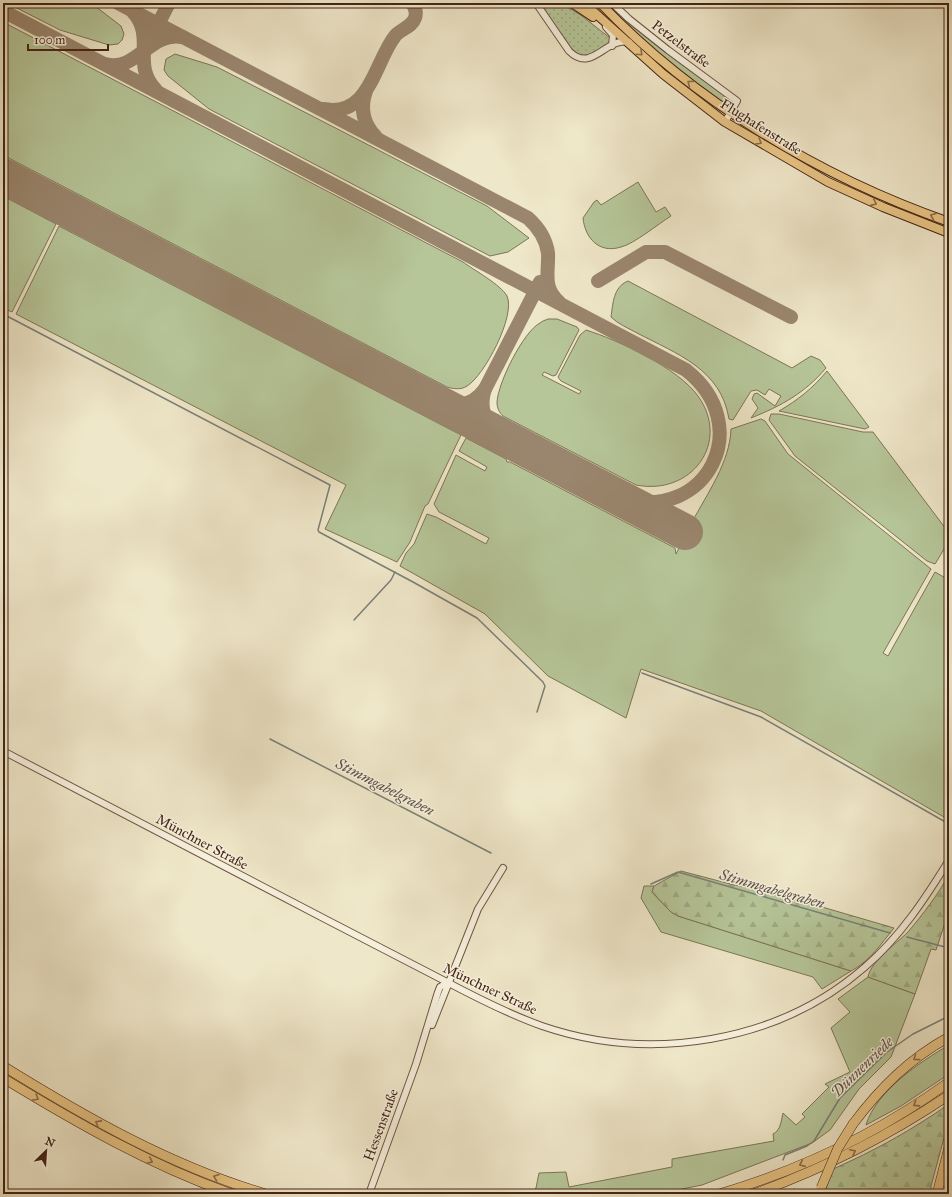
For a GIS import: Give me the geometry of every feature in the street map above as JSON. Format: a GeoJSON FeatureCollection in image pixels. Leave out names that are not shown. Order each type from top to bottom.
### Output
{"type":"FeatureCollection","features":[{"type":"Feature","properties":{"kind":"highway"},"geometry":{"type":"LineString","coordinates":[[820,1191],[835,1154],[852,1124],[896,1073],[915,1058],[949,1037]]}},
{"type":"Feature","properties":{"kind":"highway"},"geometry":{"type":"LineString","coordinates":[[3,1066],[74,1109],[140,1144],[210,1175],[266,1194]]}},
{"type":"Feature","properties":{"kind":"highway"},"geometry":{"type":"LineString","coordinates":[[3,1078],[121,1146],[167,1169],[232,1194]]}},
{"type":"Feature","properties":{"kind":"highway"},"geometry":{"type":"LineString","coordinates":[[719,1194],[778,1174],[825,1154],[875,1128],[949,1082]]}},
{"type":"Feature","properties":{"kind":"highway"},"geometry":{"type":"LineString","coordinates":[[753,1194],[834,1161],[875,1141],[918,1116],[949,1095]]}},
{"type":"Feature","properties":{"kind":"highway"},"geometry":{"type":"LineString","coordinates":[[937,1194],[945,1156],[949,1147]]}},
{"type":"Feature","properties":{"kind":"highway"},"geometry":{"type":"LineString","coordinates":[[944,1194],[949,1188]]}},
{"type":"Feature","properties":{"kind":"main road"},"geometry":{"type":"LineString","coordinates":[[572,3],[617,32]]}},
{"type":"Feature","properties":{"kind":"main road","name":"Flughafenstraße"},"geometry":{"type":"LineString","coordinates":[[584,3],[663,74],[725,122],[828,182],[884,207],[949,233]]}},
{"type":"Feature","properties":{"kind":"main road","name":"Flughafenstraße"},"geometry":{"type":"LineString","coordinates":[[600,3],[658,57],[722,106],[802,157],[883,196],[949,222]]}},
{"type":"Feature","properties":{"kind":"street"},"geometry":{"type":"LineString","coordinates":[[536,3],[568,51],[575,57],[590,58],[621,42],[629,42]]}},
{"type":"Feature","properties":{"kind":"street","name":"Petzelstraße"},"geometry":{"type":"LineString","coordinates":[[612,3],[651,37],[735,99]]}},
{"type":"Feature","properties":{"kind":"street"},"geometry":{"type":"LineString","coordinates":[[604,24],[613,35],[612,46]]}},
{"type":"Feature","properties":{"kind":"street"},"geometry":{"type":"LineString","coordinates":[[722,106],[735,99]]}},
{"type":"Feature","properties":{"kind":"street"},"geometry":{"type":"LineString","coordinates":[[725,122],[732,113],[735,99]]}},
{"type":"Feature","properties":{"kind":"street","name":"Münchner Straße"},"geometry":{"type":"LineString","coordinates":[[3,751],[448,982],[531,1022],[568,1034],[630,1044],[675,1044],[706,1040],[740,1033],[772,1022],[807,1006],[855,975],[882,951],[909,921],[949,860]]}},
{"type":"Feature","properties":{"kind":"street","name":"Hessenstraße"},"geometry":{"type":"LineString","coordinates":[[369,1194],[416,1064],[444,998],[448,982],[478,909],[503,868]]}},
{"type":"Feature","properties":{"kind":"green space"},"geometry":{"type":"Polygon","coordinates":[[[7,3],[91,3],[121,26],[124,34],[122,40],[118,44],[109,45],[60,30],[7,3]]]}},
{"type":"Feature","properties":{"kind":"green space"},"geometry":{"type":"Polygon","coordinates":[[[539,3],[561,3],[582,16],[610,38],[611,41],[598,51],[581,56],[572,49],[539,3]]]}},
{"type":"Feature","properties":{"kind":"green space"},"geometry":{"type":"Polygon","coordinates":[[[605,3],[608,3],[636,29],[666,53],[728,98],[722,102],[676,67],[632,31],[605,3]]]}},
{"type":"Feature","properties":{"kind":"green space"},"geometry":{"type":"Polygon","coordinates":[[[3,22],[463,262],[499,287],[507,296],[509,305],[507,317],[497,345],[482,371],[465,387],[457,389],[447,387],[3,155],[3,22]]]}},
{"type":"Feature","properties":{"kind":"green space"},"geometry":{"type":"Polygon","coordinates":[[[175,54],[217,67],[487,206],[529,238],[508,252],[490,256],[209,109],[168,76],[164,70],[166,59],[175,54]]]}},
{"type":"Feature","properties":{"kind":"green space"},"geometry":{"type":"Polygon","coordinates":[[[638,182],[656,212],[665,207],[671,216],[639,238],[621,247],[613,249],[606,248],[594,243],[587,232],[583,218],[594,202],[597,200],[601,205],[638,182]]]}},
{"type":"Feature","properties":{"kind":"green space"},"geometry":{"type":"Polygon","coordinates":[[[3,196],[56,224],[12,312],[3,308],[3,196]]]}},
{"type":"Feature","properties":{"kind":"green space"},"geometry":{"type":"Polygon","coordinates":[[[59,226],[461,435],[428,504],[425,506],[410,542],[397,562],[325,529],[346,485],[16,314],[59,226]]]}},
{"type":"Feature","properties":{"kind":"green space"},"geometry":{"type":"Polygon","coordinates":[[[628,281],[792,368],[811,356],[820,360],[826,368],[810,385],[792,398],[751,418],[758,408],[752,399],[754,394],[757,393],[775,406],[781,396],[769,389],[765,395],[757,390],[751,391],[733,420],[729,419],[724,402],[717,387],[707,375],[682,356],[623,326],[611,317],[613,301],[619,287],[628,281]]]}},
{"type":"Feature","properties":{"kind":"green space"},"geometry":{"type":"Polygon","coordinates":[[[548,319],[557,319],[577,327],[579,330],[556,375],[553,376],[544,372],[542,375],[579,394],[581,391],[561,381],[558,377],[580,335],[586,330],[646,356],[677,375],[689,386],[698,396],[707,413],[710,431],[708,447],[700,462],[689,474],[674,482],[656,486],[636,485],[503,416],[498,410],[497,406],[498,394],[512,359],[526,336],[533,328],[548,319]]]}},
{"type":"Feature","properties":{"kind":"green space"},"geometry":{"type":"Polygon","coordinates":[[[827,371],[869,427],[865,429],[779,411],[805,393],[827,371]]]}},
{"type":"Feature","properties":{"kind":"green space"},"geometry":{"type":"Polygon","coordinates":[[[771,414],[779,414],[863,432],[873,432],[949,533],[949,541],[935,564],[927,561],[795,456],[769,420],[771,414]]]}},
{"type":"Feature","properties":{"kind":"green space"},"geometry":{"type":"Polygon","coordinates":[[[761,419],[765,421],[788,454],[931,569],[883,653],[888,656],[935,572],[949,580],[949,820],[761,711],[641,669],[626,718],[548,676],[485,614],[400,566],[406,553],[414,544],[427,514],[436,517],[486,544],[489,538],[439,512],[434,504],[456,455],[485,471],[487,467],[459,451],[466,438],[506,459],[507,462],[510,462],[675,548],[676,554],[681,544],[687,547],[698,525],[692,522],[722,466],[727,454],[731,429],[761,419]]]}},
{"type":"Feature","properties":{"kind":"green space"},"geometry":{"type":"Polygon","coordinates":[[[681,871],[734,885],[757,888],[894,928],[870,957],[851,971],[678,916],[671,912],[652,892],[654,886],[681,871]]]}},
{"type":"Feature","properties":{"kind":"green space"},"geometry":{"type":"Polygon","coordinates":[[[949,874],[949,911],[936,950],[931,949],[915,994],[868,977],[870,971],[879,959],[908,932],[935,897],[949,874]]]}},
{"type":"Feature","properties":{"kind":"green space"},"geometry":{"type":"Polygon","coordinates":[[[644,886],[654,886],[652,892],[671,912],[678,916],[851,971],[822,989],[813,977],[661,932],[641,898],[644,886]]]}},
{"type":"Feature","properties":{"kind":"green space"},"geometry":{"type":"Polygon","coordinates":[[[868,977],[915,994],[891,1057],[859,1089],[830,1130],[812,1143],[702,1185],[657,1194],[532,1194],[536,1188],[539,1173],[566,1172],[569,1187],[672,1167],[672,1159],[774,1141],[773,1134],[779,1128],[783,1113],[796,1125],[805,1117],[802,1114],[829,1087],[825,1084],[850,1072],[831,1028],[850,1012],[838,999],[868,977]]]}},
{"type":"Feature","properties":{"kind":"green space"},"geometry":{"type":"Polygon","coordinates":[[[949,1045],[949,1074],[901,1106],[866,1125],[871,1112],[889,1089],[925,1060],[949,1045]]]}},
{"type":"Feature","properties":{"kind":"green space"},"geometry":{"type":"Polygon","coordinates":[[[949,1104],[949,1128],[944,1138],[931,1186],[931,1194],[824,1194],[833,1169],[892,1140],[949,1104]]]}},
{"type":"Feature","properties":{"kind":"waterway"},"geometry":{"type":"LineString","coordinates":[[3,314],[330,485],[318,530],[319,532],[477,618],[543,682],[545,686],[537,712]]}},
{"type":"Feature","properties":{"kind":"waterway"},"geometry":{"type":"LineString","coordinates":[[354,620],[391,580],[395,572]]}},
{"type":"Feature","properties":{"kind":"waterway"},"geometry":{"type":"LineString","coordinates":[[642,673],[761,717],[949,824]]}},
{"type":"Feature","properties":{"kind":"waterway","name":"Stimmgabelgraben"},"geometry":{"type":"LineString","coordinates":[[270,739],[491,853]]}},
{"type":"Feature","properties":{"kind":"waterway","name":"Stimmgabelgraben"},"geometry":{"type":"LineString","coordinates":[[651,884],[678,872],[890,933]]}},
{"type":"Feature","properties":{"kind":"waterway","name":"Stimmgabelgraben"},"geometry":{"type":"LineString","coordinates":[[907,937],[949,948]]}},
{"type":"Feature","properties":{"kind":"waterway","name":"Dünnenriede"},"geometry":{"type":"LineString","coordinates":[[783,1160],[785,1155],[807,1146],[814,1141],[840,1098],[887,1052],[913,1034],[949,1016]]}},
{"type":"Feature","properties":{"kind":"waterway","name":"Dünnenriede"},"geometry":{"type":"LineString","coordinates":[[794,1189],[796,1194]]}},
{"type":"Feature","properties":{"kind":"taxiway"},"geometry":{"type":"LineString","coordinates":[[118,3],[528,218],[539,230],[546,243],[548,253],[548,285],[550,291],[559,302]]}},
{"type":"Feature","properties":{"kind":"taxiway"},"geometry":{"type":"LineString","coordinates":[[154,32],[169,3]]}},
{"type":"Feature","properties":{"kind":"taxiway"},"geometry":{"type":"LineString","coordinates":[[323,109],[339,110],[351,105],[361,97],[369,86],[395,36],[414,21],[416,12],[412,3]]}},
{"type":"Feature","properties":{"kind":"taxiway"},"geometry":{"type":"LineString","coordinates":[[3,11],[686,370],[707,392],[718,417],[719,441],[712,464],[698,483],[678,496],[652,502],[622,499]]}},
{"type":"Feature","properties":{"kind":"taxiway"},"geometry":{"type":"LineString","coordinates":[[133,12],[140,22],[143,31],[145,71],[156,90]]}},
{"type":"Feature","properties":{"kind":"taxiway"},"geometry":{"type":"LineString","coordinates":[[105,64],[116,65],[126,63],[161,40],[171,37],[182,37]]}},
{"type":"Feature","properties":{"kind":"taxiway"},"geometry":{"type":"LineString","coordinates":[[366,91],[363,104],[364,116],[368,127],[376,137]]}},
{"type":"Feature","properties":{"kind":"taxiway"},"geometry":{"type":"LineString","coordinates":[[598,281],[646,252],[665,252],[791,317]]}},
{"type":"Feature","properties":{"kind":"taxiway"},"geometry":{"type":"LineString","coordinates":[[485,389],[540,282]]}},
{"type":"Feature","properties":{"kind":"taxiway"},"geometry":{"type":"LineString","coordinates":[[433,400],[440,403],[461,405],[474,400],[485,389],[482,403],[485,415],[491,426],[501,436]]}},
{"type":"Feature","properties":{"kind":"runway"},"geometry":{"type":"LineString","coordinates":[[3,176],[685,532]]}}]}
